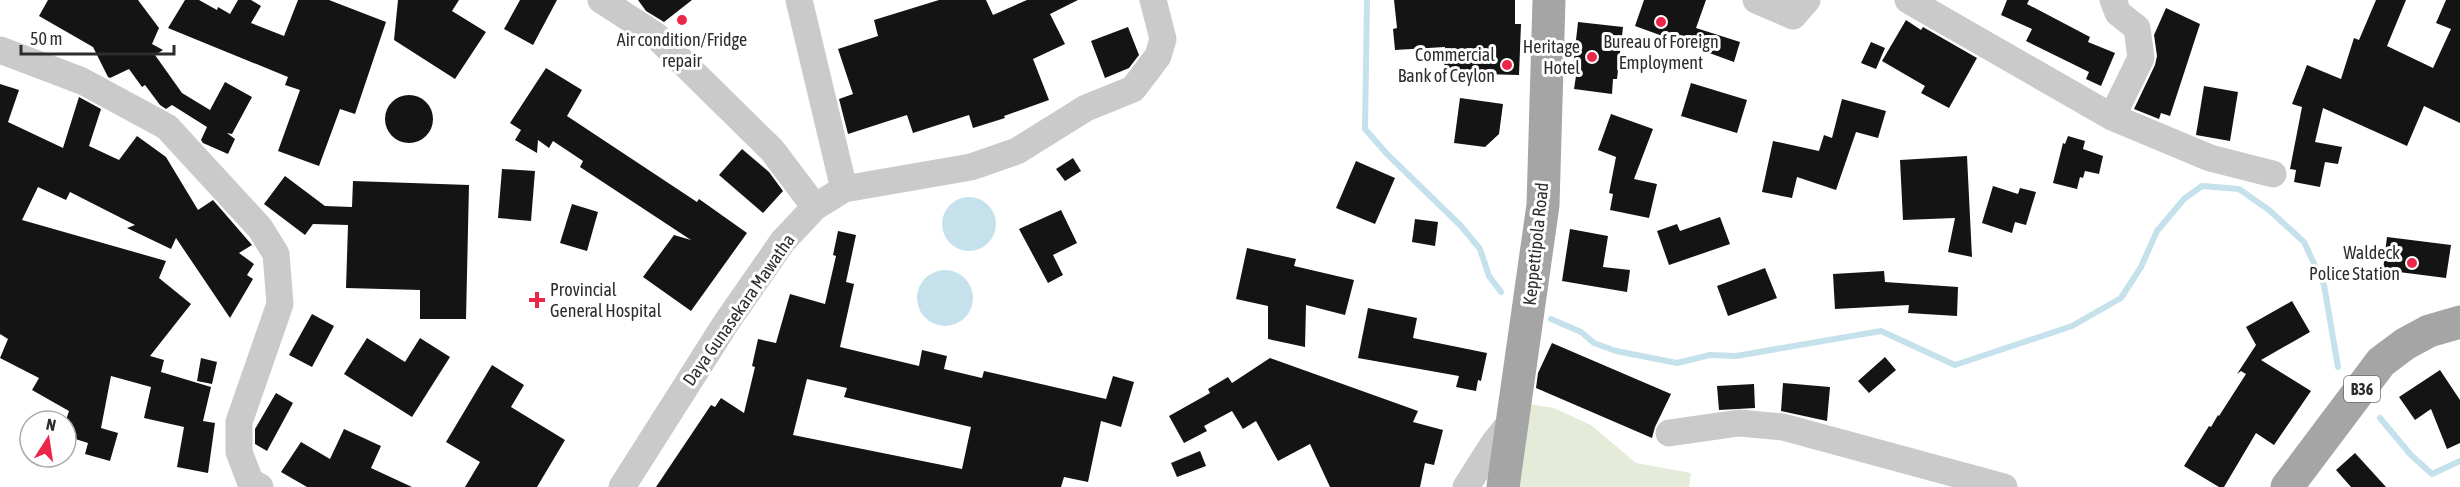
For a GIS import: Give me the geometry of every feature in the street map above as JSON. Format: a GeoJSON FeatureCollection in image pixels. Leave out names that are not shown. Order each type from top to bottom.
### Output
{"type":"FeatureCollection","features":[{"type":"Feature","properties":{"kind":"main road","name":"Keppettipola Road"},"geometry":{"type":"LineString","coordinates":[[1503,487],[1543,206],[1549,0]]}},
{"type":"Feature","properties":{"kind":"main road","name":"B36"},"geometry":{"type":"LineString","coordinates":[[2287,487],[2381,362],[2405,344],[2429,331],[2460,322]]}},
{"type":"Feature","properties":{"kind":"street"},"geometry":{"type":"LineString","coordinates":[[602,0],[655,35],[772,150],[815,207]]}},
{"type":"Feature","properties":{"kind":"street"},"geometry":{"type":"LineString","coordinates":[[800,0],[844,189]]}},
{"type":"Feature","properties":{"kind":"street","name":"Daya Gunasekara Mawatha"},"geometry":{"type":"LineString","coordinates":[[622,487],[738,305],[783,241],[815,207],[844,189],[970,167],[1017,151],[1086,108],[1133,89],[1158,56],[1163,39],[1153,0]]}},
{"type":"Feature","properties":{"kind":"street"},"geometry":{"type":"LineString","coordinates":[[1756,0],[1792,16],[1807,0]]}},
{"type":"Feature","properties":{"kind":"street"},"geometry":{"type":"LineString","coordinates":[[1908,0],[2112,117],[2210,158],[2273,174]]}},
{"type":"Feature","properties":{"kind":"street"},"geometry":{"type":"LineString","coordinates":[[2112,117],[2141,58],[2137,28],[2118,13],[2113,0]]}},
{"type":"Feature","properties":{"kind":"street"},"geometry":{"type":"LineString","coordinates":[[0,50],[82,81],[167,127],[260,228],[276,254],[280,304],[239,422],[239,452],[250,481],[260,487]]}},
{"type":"Feature","properties":{"kind":"street"},"geometry":{"type":"LineString","coordinates":[[1466,487],[1494,443],[1514,418]]}},
{"type":"Feature","properties":{"kind":"street"},"geometry":{"type":"LineString","coordinates":[[1669,432],[1739,423],[1783,427],[2004,487]]}},
{"type":"Feature","properties":{"kind":"green space"},"geometry":{"type":"Polygon","coordinates":[[[1528,404],[1554,408],[1591,425],[1636,463],[1691,473],[1689,487],[1515,487],[1528,404]]]}},
{"type":"Feature","properties":{"kind":"water"},"geometry":{"type":"Polygon","coordinates":[[[964,197],[974,197],[984,201],[992,209],[996,224],[992,239],[984,247],[974,251],[964,251],[954,247],[946,239],[942,229],[942,219],[946,209],[954,201],[964,197]]]}},
{"type":"Feature","properties":{"kind":"water"},"geometry":{"type":"Polygon","coordinates":[[[939,270],[951,270],[961,274],[969,282],[973,298],[969,314],[961,322],[951,326],[939,326],[929,322],[921,314],[917,304],[917,292],[921,282],[929,274],[939,270]]]}},
{"type":"Feature","properties":{"kind":"building"},"geometry":{"type":"Polygon","coordinates":[[[48,0],[138,0],[159,28],[152,44],[163,50],[155,55],[182,93],[210,110],[225,82],[252,97],[232,134],[227,133],[235,139],[228,154],[203,143],[201,140],[207,127],[172,105],[166,109],[160,105],[145,85],[142,87],[129,69],[108,77],[93,47],[39,16],[48,0]]]}},
{"type":"Feature","properties":{"kind":"building"},"geometry":{"type":"Polygon","coordinates":[[[185,0],[199,0],[230,14],[238,0],[251,0],[261,6],[251,23],[284,36],[298,0],[329,0],[386,22],[355,114],[340,109],[319,166],[278,151],[300,90],[285,85],[288,77],[168,28],[185,0]]]}},
{"type":"Feature","properties":{"kind":"building"},"geometry":{"type":"Polygon","coordinates":[[[398,0],[459,0],[452,11],[486,32],[455,79],[394,40],[398,0]]]}},
{"type":"Feature","properties":{"kind":"building"},"geometry":{"type":"Polygon","coordinates":[[[520,0],[557,0],[533,45],[504,29],[520,0]]]}},
{"type":"Feature","properties":{"kind":"building"},"geometry":{"type":"Polygon","coordinates":[[[638,0],[692,0],[664,22],[646,11],[638,0]]]}},
{"type":"Feature","properties":{"kind":"building"},"geometry":{"type":"Polygon","coordinates":[[[939,0],[986,0],[993,15],[1027,0],[1078,0],[1050,14],[1065,44],[1033,59],[1049,100],[973,128],[969,115],[913,133],[907,115],[848,134],[839,99],[853,94],[838,49],[878,36],[874,20],[939,0]]]}},
{"type":"Feature","properties":{"kind":"building"},"geometry":{"type":"Polygon","coordinates":[[[1394,0],[1515,0],[1515,24],[1521,24],[1519,75],[1444,73],[1445,47],[1395,50],[1393,29],[1397,28],[1394,0]]]}},
{"type":"Feature","properties":{"kind":"building","name":"Bureau of Foreign Employment"},"geometry":{"type":"Polygon","coordinates":[[[1644,0],[1706,0],[1696,28],[1740,42],[1734,62],[1635,26],[1644,0]]]}},
{"type":"Feature","properties":{"kind":"building"},"geometry":{"type":"Polygon","coordinates":[[[2007,0],[2029,0],[2027,4],[2090,37],[2088,42],[2115,53],[2101,86],[2086,79],[2089,72],[2026,41],[2032,29],[2001,15],[2007,0]]]}},
{"type":"Feature","properties":{"kind":"building"},"geometry":{"type":"Polygon","coordinates":[[[2376,0],[2406,0],[2387,46],[2433,68],[2451,29],[2436,23],[2446,0],[2460,0],[2460,123],[2424,106],[2407,146],[2323,108],[2315,142],[2342,147],[2338,164],[2325,162],[2320,187],[2294,182],[2296,170],[2290,169],[2302,107],[2292,104],[2307,65],[2341,79],[2354,38],[2359,40],[2376,0]]]}},
{"type":"Feature","properties":{"kind":"building"},"geometry":{"type":"Polygon","coordinates":[[[2166,8],[2200,24],[2170,116],[2161,113],[2159,119],[2134,109],[2155,65],[2157,56],[2154,35],[2166,8]]]}},
{"type":"Feature","properties":{"kind":"building"},"geometry":{"type":"Polygon","coordinates":[[[1906,20],[1921,30],[1923,27],[1977,58],[1949,108],[1921,93],[1925,86],[1882,61],[1906,20]]]}},
{"type":"Feature","properties":{"kind":"building"},"geometry":{"type":"Polygon","coordinates":[[[1578,22],[1623,27],[1617,79],[1613,79],[1612,94],[1574,89],[1576,76],[1572,76],[1578,22]]]}},
{"type":"Feature","properties":{"kind":"building"},"geometry":{"type":"Polygon","coordinates":[[[1128,27],[1139,55],[1129,68],[1105,78],[1091,41],[1128,27]]]}},
{"type":"Feature","properties":{"kind":"building"},"geometry":{"type":"Polygon","coordinates":[[[1871,42],[1885,48],[1876,69],[1861,63],[1871,42]]]}},
{"type":"Feature","properties":{"kind":"building"},"geometry":{"type":"Polygon","coordinates":[[[546,68],[582,90],[567,116],[697,202],[699,199],[747,233],[691,311],[643,277],[674,235],[691,240],[580,167],[583,161],[553,141],[549,148],[538,140],[537,153],[515,140],[521,130],[510,123],[546,68]]]}},
{"type":"Feature","properties":{"kind":"building"},"geometry":{"type":"Polygon","coordinates":[[[1691,83],[1747,100],[1737,133],[1681,116],[1691,83]]]}},
{"type":"Feature","properties":{"kind":"building"},"geometry":{"type":"Polygon","coordinates":[[[0,84],[19,90],[8,122],[63,148],[79,97],[101,109],[89,146],[119,160],[137,136],[166,157],[198,210],[213,200],[252,245],[239,253],[254,264],[247,275],[253,279],[230,318],[176,238],[171,249],[127,228],[135,225],[70,192],[66,200],[38,187],[22,220],[166,261],[159,278],[191,304],[150,356],[164,360],[161,372],[211,387],[203,421],[215,423],[208,473],[177,467],[184,427],[144,418],[151,387],[111,376],[101,428],[118,433],[110,461],[85,454],[88,443],[78,440],[78,409],[65,409],[32,390],[39,378],[0,358],[8,339],[0,334],[0,84]]]}},
{"type":"Feature","properties":{"kind":"building"},"geometry":{"type":"Polygon","coordinates":[[[2204,86],[2238,92],[2230,141],[2196,135],[2204,86]]]}},
{"type":"Feature","properties":{"kind":"building"},"geometry":{"type":"Polygon","coordinates":[[[409,95],[426,102],[433,119],[426,136],[409,143],[392,136],[385,119],[392,102],[409,95]]]}},
{"type":"Feature","properties":{"kind":"building"},"geometry":{"type":"Polygon","coordinates":[[[1460,98],[1503,104],[1499,134],[1485,147],[1454,143],[1460,98]]]}},
{"type":"Feature","properties":{"kind":"building"},"geometry":{"type":"Polygon","coordinates":[[[1842,99],[1886,111],[1878,138],[1856,132],[1836,190],[1797,177],[1792,198],[1762,192],[1773,141],[1819,151],[1824,135],[1832,138],[1842,99]]]}},
{"type":"Feature","properties":{"kind":"building"},"geometry":{"type":"Polygon","coordinates":[[[1611,114],[1653,129],[1634,179],[1657,184],[1649,218],[1610,210],[1613,194],[1609,193],[1616,157],[1598,150],[1611,114]]]}},
{"type":"Feature","properties":{"kind":"building"},"geometry":{"type":"Polygon","coordinates":[[[2068,136],[2085,141],[2083,149],[2103,156],[2099,174],[2085,171],[2083,178],[2080,177],[2077,189],[2053,183],[2063,143],[2065,144],[2068,136]]]}},
{"type":"Feature","properties":{"kind":"building"},"geometry":{"type":"Polygon","coordinates":[[[742,149],[769,172],[783,191],[763,213],[719,175],[742,149]]]}},
{"type":"Feature","properties":{"kind":"building"},"geometry":{"type":"Polygon","coordinates":[[[1967,156],[1972,257],[1948,252],[1955,218],[1903,220],[1900,160],[1967,156]]]}},
{"type":"Feature","properties":{"kind":"building"},"geometry":{"type":"Polygon","coordinates":[[[1073,158],[1081,171],[1065,181],[1056,169],[1073,158]]]}},
{"type":"Feature","properties":{"kind":"building"},"geometry":{"type":"Polygon","coordinates":[[[1356,161],[1395,178],[1375,224],[1336,208],[1356,161]]]}},
{"type":"Feature","properties":{"kind":"building"},"geometry":{"type":"Polygon","coordinates":[[[502,169],[535,171],[531,221],[498,218],[502,169]]]}},
{"type":"Feature","properties":{"kind":"building"},"geometry":{"type":"Polygon","coordinates":[[[285,176],[325,206],[352,207],[353,181],[469,185],[466,319],[420,319],[420,290],[346,288],[348,225],[313,224],[305,235],[264,204],[285,176]]]}},
{"type":"Feature","properties":{"kind":"building"},"geometry":{"type":"Polygon","coordinates":[[[1993,186],[2018,194],[2020,188],[2036,192],[2026,225],[2015,222],[2012,233],[1982,223],[1993,186]]]}},
{"type":"Feature","properties":{"kind":"building"},"geometry":{"type":"Polygon","coordinates":[[[572,204],[598,212],[587,251],[560,243],[572,204]]]}},
{"type":"Feature","properties":{"kind":"building"},"geometry":{"type":"Polygon","coordinates":[[[1061,210],[1077,243],[1053,255],[1063,275],[1048,283],[1019,229],[1061,210]]]}},
{"type":"Feature","properties":{"kind":"building"},"geometry":{"type":"Polygon","coordinates":[[[1720,217],[1730,244],[1669,265],[1657,231],[1677,224],[1680,231],[1720,217]]]}},
{"type":"Feature","properties":{"kind":"building"},"geometry":{"type":"Polygon","coordinates":[[[1415,219],[1438,222],[1435,246],[1412,242],[1415,219]]]}},
{"type":"Feature","properties":{"kind":"building"},"geometry":{"type":"Polygon","coordinates":[[[1570,229],[1608,236],[1603,267],[1630,270],[1627,292],[1562,281],[1570,229]]]}},
{"type":"Feature","properties":{"kind":"building"},"geometry":{"type":"Polygon","coordinates":[[[838,231],[856,235],[846,282],[854,284],[840,347],[919,366],[922,350],[947,356],[944,369],[982,378],[984,371],[1106,399],[1113,376],[1134,382],[1121,427],[1101,421],[1088,482],[1064,477],[1061,487],[656,487],[711,405],[715,407],[721,398],[744,413],[755,367],[752,366],[758,339],[776,343],[790,294],[825,304],[836,256],[833,255],[838,231]],[[807,379],[793,435],[962,469],[971,427],[844,397],[847,388],[807,379]]]}},
{"type":"Feature","properties":{"kind":"building"},"geometry":{"type":"Polygon","coordinates":[[[2387,237],[2451,245],[2446,278],[2383,270],[2387,237]]]}},
{"type":"Feature","properties":{"kind":"building"},"geometry":{"type":"Polygon","coordinates":[[[1247,248],[1296,259],[1294,266],[1354,280],[1345,315],[1306,305],[1305,347],[1268,339],[1268,306],[1236,299],[1247,248]]]}},
{"type":"Feature","properties":{"kind":"building"},"geometry":{"type":"Polygon","coordinates":[[[1765,268],[1777,298],[1728,316],[1717,286],[1765,268]]]}},
{"type":"Feature","properties":{"kind":"building"},"geometry":{"type":"Polygon","coordinates":[[[1884,271],[1885,282],[1958,287],[1957,316],[1908,313],[1909,305],[1835,309],[1833,274],[1884,271]]]}},
{"type":"Feature","properties":{"kind":"building"},"geometry":{"type":"Polygon","coordinates":[[[2292,301],[2310,332],[2261,360],[2311,391],[2274,445],[2256,433],[2224,487],[2219,487],[2184,466],[2246,374],[2241,371],[2237,374],[2256,345],[2246,327],[2292,301]]]}},
{"type":"Feature","properties":{"kind":"building"},"geometry":{"type":"Polygon","coordinates":[[[1368,308],[1417,318],[1413,338],[1487,353],[1481,381],[1478,380],[1476,391],[1456,387],[1459,376],[1358,358],[1368,308]]]}},
{"type":"Feature","properties":{"kind":"building"},"geometry":{"type":"Polygon","coordinates":[[[312,314],[334,326],[312,367],[289,355],[312,314]]]}},
{"type":"Feature","properties":{"kind":"building"},"geometry":{"type":"Polygon","coordinates":[[[367,338],[405,362],[420,338],[450,357],[412,417],[344,374],[367,338]]]}},
{"type":"Feature","properties":{"kind":"building"},"geometry":{"type":"Polygon","coordinates":[[[1552,343],[1671,394],[1652,438],[1536,388],[1538,373],[1552,343]]]}},
{"type":"Feature","properties":{"kind":"building"},"geometry":{"type":"Polygon","coordinates":[[[1885,357],[1896,370],[1869,393],[1858,381],[1885,357]]]}},
{"type":"Feature","properties":{"kind":"building"},"geometry":{"type":"Polygon","coordinates":[[[201,358],[217,362],[212,384],[197,381],[201,358]]]}},
{"type":"Feature","properties":{"kind":"building"},"geometry":{"type":"Polygon","coordinates":[[[1270,358],[1418,411],[1413,422],[1443,430],[1434,465],[1425,463],[1420,487],[1330,487],[1310,444],[1278,461],[1256,421],[1243,429],[1232,411],[1204,426],[1207,431],[1184,443],[1169,416],[1210,393],[1208,389],[1228,377],[1232,383],[1270,358]]]}},
{"type":"Feature","properties":{"kind":"building"},"geometry":{"type":"Polygon","coordinates":[[[492,365],[524,385],[511,407],[565,440],[537,487],[465,487],[480,462],[446,442],[492,365]]]}},
{"type":"Feature","properties":{"kind":"building"},"geometry":{"type":"Polygon","coordinates":[[[2440,370],[2460,400],[2460,443],[2447,449],[2431,409],[2415,420],[2399,397],[2440,370]]]}},
{"type":"Feature","properties":{"kind":"building"},"geometry":{"type":"Polygon","coordinates":[[[1783,383],[1830,387],[1827,421],[1781,411],[1783,383]]]}},
{"type":"Feature","properties":{"kind":"building"},"geometry":{"type":"Polygon","coordinates":[[[1754,384],[1755,408],[1719,410],[1717,386],[1754,384]]]}},
{"type":"Feature","properties":{"kind":"building"},"geometry":{"type":"Polygon","coordinates":[[[276,393],[293,403],[267,451],[255,444],[255,429],[276,393]]]}},
{"type":"Feature","properties":{"kind":"building"},"geometry":{"type":"Polygon","coordinates":[[[344,429],[381,446],[371,468],[412,487],[307,487],[281,472],[301,442],[330,459],[344,429]]]}},
{"type":"Feature","properties":{"kind":"building"},"geometry":{"type":"Polygon","coordinates":[[[1200,451],[1206,466],[1177,477],[1171,463],[1200,451]]]}},
{"type":"Feature","properties":{"kind":"building"},"geometry":{"type":"Polygon","coordinates":[[[2355,453],[2386,487],[2351,487],[2336,470],[2355,453]]]}},
{"type":"Feature","properties":{"kind":"waterway"},"geometry":{"type":"LineString","coordinates":[[1367,0],[1365,129],[1387,154],[1461,226],[1480,249],[1489,276],[1501,292]]}},
{"type":"Feature","properties":{"kind":"waterway"},"geometry":{"type":"LineString","coordinates":[[1551,319],[1581,332],[1594,343],[1616,351],[1677,363],[1710,355],[1736,356],[1881,331],[1955,365],[2072,326],[2121,298],[2141,267],[2157,231],[2184,199],[2202,186],[2239,189],[2269,210],[2304,242],[2324,285],[2338,367]]}},
{"type":"Feature","properties":{"kind":"waterway"},"geometry":{"type":"LineString","coordinates":[[2380,418],[2411,455],[2432,474],[2460,461]]}},
{"type":"Feature","properties":{"kind":"place","name":"Air condition/Fridge repair"},"geometry":{"type":"Point","coordinates":[682,20]}},
{"type":"Feature","properties":{"kind":"place","name":"Bureau of Foreign Employment"},"geometry":{"type":"Point","coordinates":[1661,22]}},
{"type":"Feature","properties":{"kind":"place","name":"Heritage Hotel"},"geometry":{"type":"Point","coordinates":[1592,57]}},
{"type":"Feature","properties":{"kind":"place","name":"Commercial Bank of Ceylon"},"geometry":{"type":"Point","coordinates":[1507,65]}},
{"type":"Feature","properties":{"kind":"place","name":"Waldeck Police Station"},"geometry":{"type":"Point","coordinates":[2412,263]}},
{"type":"Feature","properties":{"kind":"place","name":"Provincial General Hospital"},"geometry":{"type":"Point","coordinates":[537,300]}}]}
